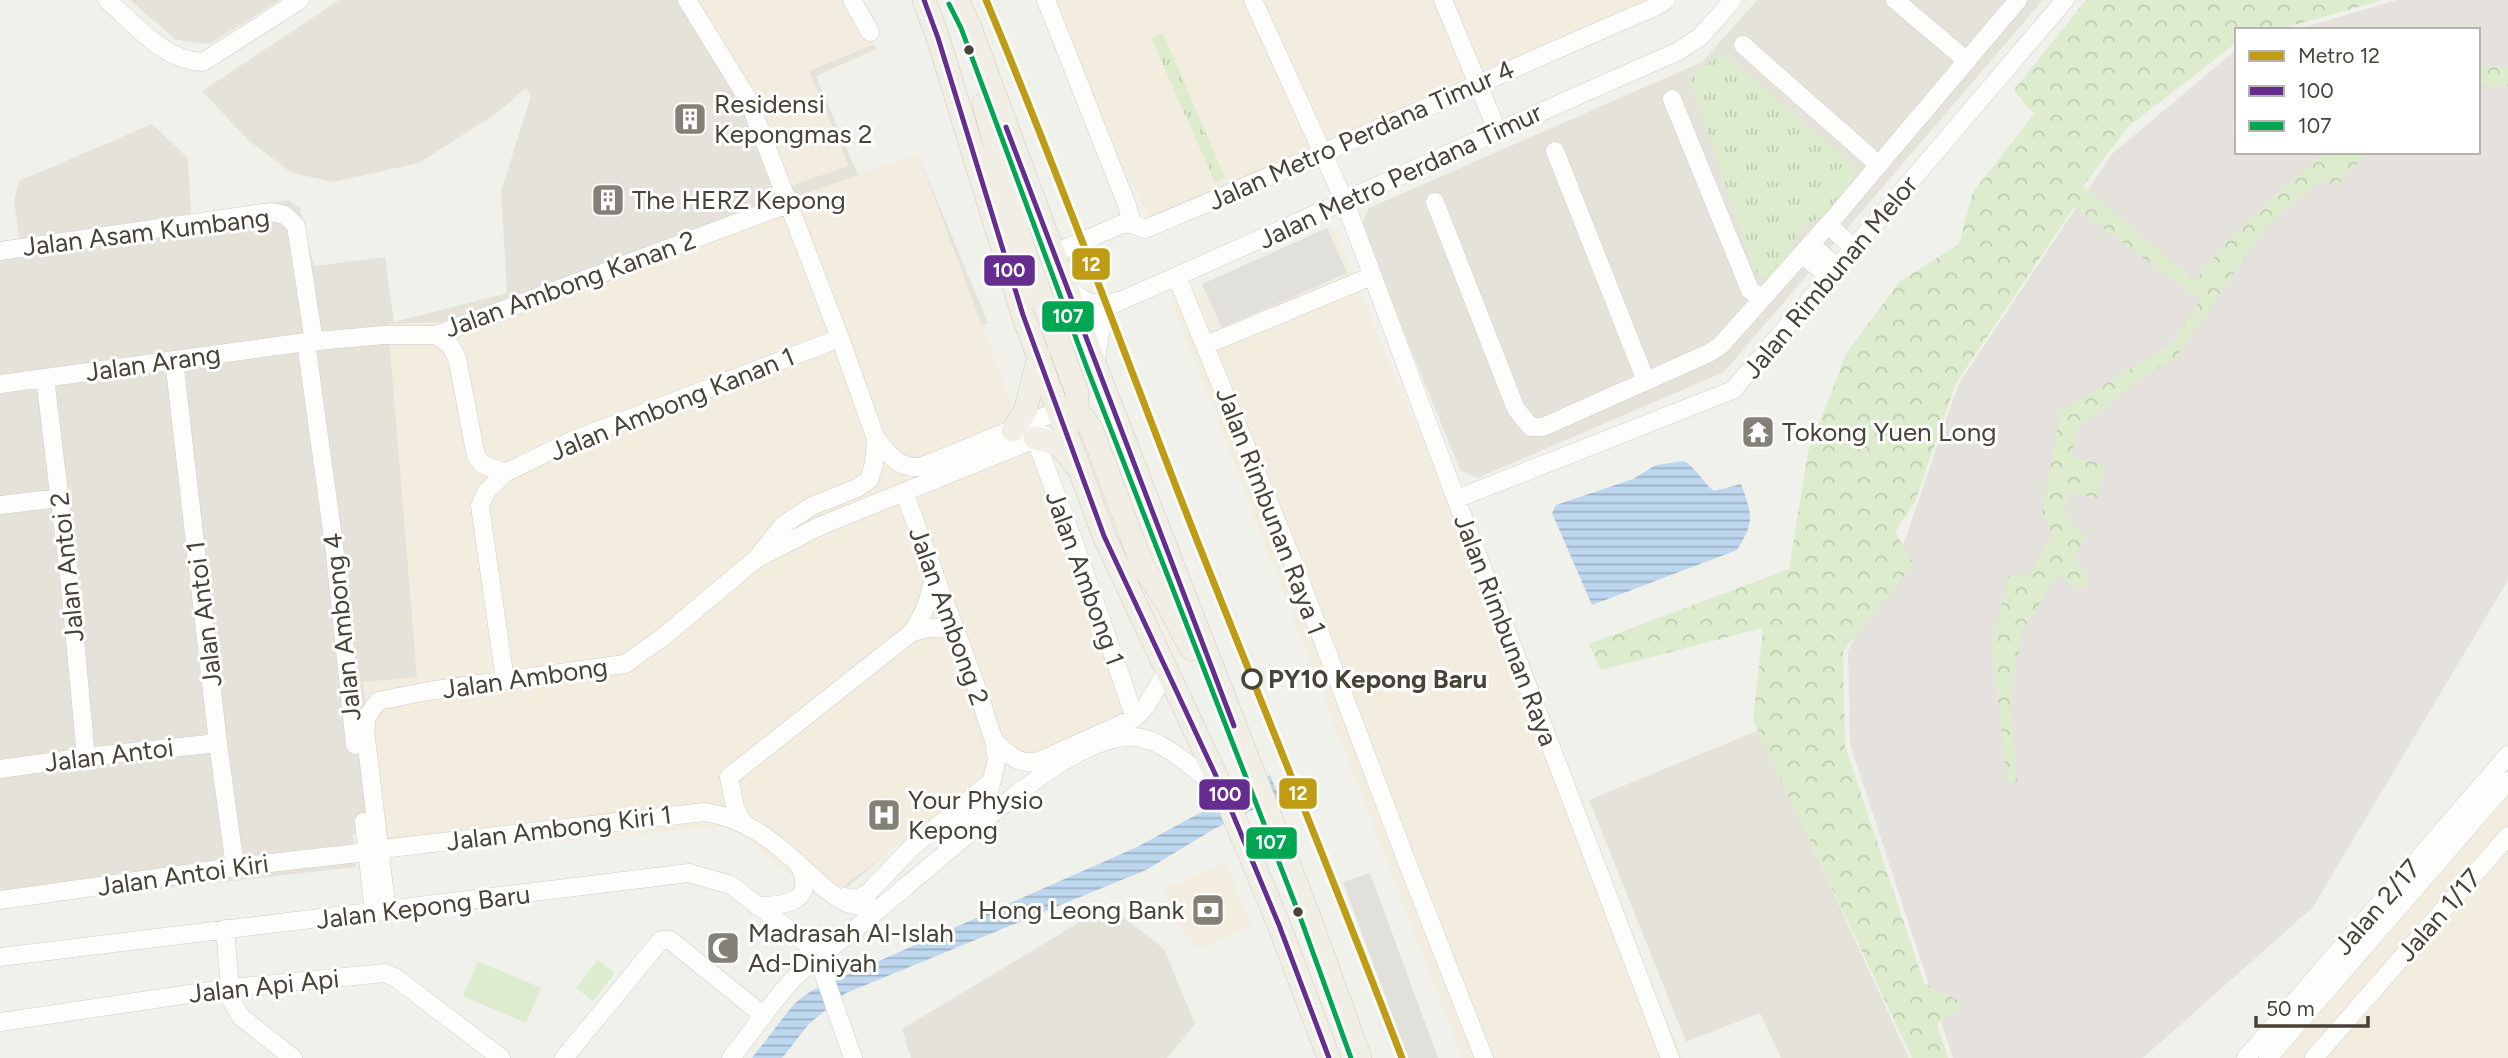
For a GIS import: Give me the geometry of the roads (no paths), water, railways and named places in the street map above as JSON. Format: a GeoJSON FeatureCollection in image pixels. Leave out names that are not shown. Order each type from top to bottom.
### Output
{"type":"FeatureCollection","features":[{"type":"Feature","properties":{"kind":"main road"},"geometry":{"type":"LineString","coordinates":[[924,0],[1023,315],[1067,418],[1082,475],[1104,536],[1240,830],[1329,1058]]}},
{"type":"Feature","properties":{"kind":"main road"},"geometry":{"type":"LineString","coordinates":[[957,0],[969,25],[1053,254],[1254,780],[1307,911],[1360,1058]]}},
{"type":"Feature","properties":{"kind":"main road"},"geometry":{"type":"LineString","coordinates":[[969,25],[981,92],[1010,205],[1023,248],[1077,392],[1067,418]]}},
{"type":"Feature","properties":{"kind":"main road"},"geometry":{"type":"LineString","coordinates":[[1039,356],[1025,412],[1024,434],[1063,447],[1082,475]]}},
{"type":"Feature","properties":{"kind":"main road"},"geometry":{"type":"LineString","coordinates":[[1067,418],[1084,418],[1092,431],[1143,567],[1167,603],[1238,737]]}},
{"type":"Feature","properties":{"kind":"street"},"geometry":{"type":"LineString","coordinates":[[107,0],[170,54],[188,62],[203,62],[300,0]]}},
{"type":"Feature","properties":{"kind":"street"},"geometry":{"type":"LineString","coordinates":[[687,0],[749,101],[876,439]]}},
{"type":"Feature","properties":{"kind":"street"},"geometry":{"type":"LineString","coordinates":[[852,0],[870,32]]}},
{"type":"Feature","properties":{"kind":"street"},"geometry":{"type":"LineString","coordinates":[[1046,0],[1127,205],[1132,224]]}},
{"type":"Feature","properties":{"kind":"street","name":"Jalan Rimbunan Raya"},"geometry":{"type":"LineString","coordinates":[[1253,0],[1345,202],[1670,1058]]}},
{"type":"Feature","properties":{"kind":"street"},"geometry":{"type":"LineString","coordinates":[[1443,0],[1497,130]]}},
{"type":"Feature","properties":{"kind":"street","name":"Jalan Metro Perdana Timur 4"},"geometry":{"type":"LineString","coordinates":[[1053,254],[1122,223],[1145,229],[1244,189],[1666,0]]}},
{"type":"Feature","properties":{"kind":"street","name":"Jalan Metro Perdana Timur"},"geometry":{"type":"LineString","coordinates":[[1095,365],[1103,316],[1111,305],[1345,202],[1497,130],[1677,52],[1700,37],[1733,0]]}},
{"type":"Feature","properties":{"kind":"street"},"geometry":{"type":"LineString","coordinates":[[1895,0],[1967,61]]}},
{"type":"Feature","properties":{"kind":"street"},"geometry":{"type":"LineString","coordinates":[[1435,202],[1516,409],[1531,427],[1543,426],[1709,353],[1721,345],[1880,165],[2018,0]]}},
{"type":"Feature","properties":{"kind":"street","name":"Jalan Rimbunan Melor"},"geometry":{"type":"LineString","coordinates":[[1456,499],[1734,390],[2064,0]]}},
{"type":"Feature","properties":{"kind":"street"},"geometry":{"type":"LineString","coordinates":[[1743,45],[1880,165]]}},
{"type":"Feature","properties":{"kind":"street"},"geometry":{"type":"LineString","coordinates":[[1672,99],[1750,290],[1762,299]]}},
{"type":"Feature","properties":{"kind":"street"},"geometry":{"type":"LineString","coordinates":[[1555,151],[1646,381]]}},
{"type":"Feature","properties":{"kind":"street","name":"Jalan Ambong Kanan 2"},"geometry":{"type":"LineString","coordinates":[[310,342],[384,335],[436,335],[788,204]]}},
{"type":"Feature","properties":{"kind":"street","name":"Jalan Asam Kumbang"},"geometry":{"type":"LineString","coordinates":[[0,251],[271,212],[285,215],[296,226],[310,342]]}},
{"type":"Feature","properties":{"kind":"street"},"geometry":{"type":"LineString","coordinates":[[1828,225],[1854,248]]}},
{"type":"Feature","properties":{"kind":"street"},"geometry":{"type":"LineString","coordinates":[[1806,249],[1834,273]]}},
{"type":"Feature","properties":{"kind":"street"},"geometry":{"type":"LineString","coordinates":[[1062,276],[1079,298],[1088,303],[1104,305],[1125,299]]}},
{"type":"Feature","properties":{"kind":"street"},"geometry":{"type":"LineString","coordinates":[[1206,345],[1372,276]]}},
{"type":"Feature","properties":{"kind":"street","name":"Jalan Rimbunan Raya 1"},"geometry":{"type":"LineString","coordinates":[[1177,277],[1293,562],[1484,1058]]}},
{"type":"Feature","properties":{"kind":"street"},"geometry":{"type":"LineString","coordinates":[[436,335],[450,345],[457,358],[476,456],[482,464],[505,473],[486,492],[480,506],[505,680]]}},
{"type":"Feature","properties":{"kind":"street","name":"Jalan Ambong Kanan 1"},"geometry":{"type":"LineString","coordinates":[[505,473],[571,441],[840,338]]}},
{"type":"Feature","properties":{"kind":"street","name":"Jalan Arang"},"geometry":{"type":"LineString","coordinates":[[0,384],[310,342]]}},
{"type":"Feature","properties":{"kind":"street","name":"Jalan Ambong 4"},"geometry":{"type":"LineString","coordinates":[[310,342],[348,681],[381,912]]}},
{"type":"Feature","properties":{"kind":"street","name":"Jalan Antoi 1"},"geometry":{"type":"LineString","coordinates":[[174,360],[235,867]]}},
{"type":"Feature","properties":{"kind":"street","name":"Jalan Antoi 2"},"geometry":{"type":"LineString","coordinates":[[45,378],[69,575],[86,757]]}},
{"type":"Feature","properties":{"kind":"street","name":"Jalan Ambong"},"geometry":{"type":"LineString","coordinates":[[876,439],[897,462],[907,467],[920,467],[1067,418]]}},
{"type":"Feature","properties":{"kind":"street","name":"Jalan Ambong"},"geometry":{"type":"LineString","coordinates":[[756,559],[820,526],[904,492],[1024,434]]}},
{"type":"Feature","properties":{"kind":"street","name":"Jalan Ambong 1"},"geometry":{"type":"LineString","coordinates":[[1024,434],[1076,548],[1135,718]]}},
{"type":"Feature","properties":{"kind":"street","name":"Jalan Ambong"},"geometry":{"type":"LineString","coordinates":[[383,699],[625,664],[663,637],[756,559],[783,524],[812,506],[857,488],[869,480],[874,464],[876,439]]}},
{"type":"Feature","properties":{"kind":"street","name":"Jalan Ambong 2"},"geometry":{"type":"LineString","coordinates":[[904,492],[994,741]]}},
{"type":"Feature","properties":{"kind":"street"},"geometry":{"type":"LineString","coordinates":[[0,506],[60,498]]}},
{"type":"Feature","properties":{"kind":"street"},"geometry":{"type":"LineString","coordinates":[[912,633],[927,608],[934,575]]}},
{"type":"Feature","properties":{"kind":"street"},"geometry":{"type":"LineString","coordinates":[[742,821],[735,807],[729,777],[912,633],[941,627],[955,631]]}},
{"type":"Feature","properties":{"kind":"street"},"geometry":{"type":"LineString","coordinates":[[994,741],[1016,760],[1023,763],[1037,762],[1135,718],[1146,706],[1166,673]]}},
{"type":"Feature","properties":{"kind":"street"},"geometry":{"type":"LineString","coordinates":[[348,681],[360,691],[383,699]]}},
{"type":"Feature","properties":{"kind":"street","name":"Jalan Ambong 4"},"geometry":{"type":"LineString","coordinates":[[374,855],[365,730],[369,713],[377,701],[383,699]]}},
{"type":"Feature","properties":{"kind":"street"},"geometry":{"type":"LineString","coordinates":[[731,1058],[795,978],[1013,797],[1079,752],[1102,742],[1134,736],[1150,739],[1166,747],[1224,793]]}},
{"type":"Feature","properties":{"kind":"street"},"geometry":{"type":"LineString","coordinates":[[879,909],[987,800],[997,760],[994,741]]}},
{"type":"Feature","properties":{"kind":"street","name":"Jalan Antoi"},"geometry":{"type":"LineString","coordinates":[[0,769],[218,743]]}},
{"type":"Feature","properties":{"kind":"street","name":"Jalan 2/17"},"geometry":{"type":"LineString","coordinates":[[2246,1058],[2508,755]]}},
{"type":"Feature","properties":{"kind":"street"},"geometry":{"type":"LineString","coordinates":[[825,889],[857,899],[869,892],[913,846],[992,780]]}},
{"type":"Feature","properties":{"kind":"street","name":"Jalan 2/17"},"geometry":{"type":"LineString","coordinates":[[2268,1058],[2508,781]]}},
{"type":"Feature","properties":{"kind":"street","name":"Jalan Ambong Kiri 1"},"geometry":{"type":"LineString","coordinates":[[374,855],[390,848],[704,812],[742,821],[778,846],[825,889],[846,903],[879,909]]}},
{"type":"Feature","properties":{"kind":"street","name":"Jalan 1/17"},"geometry":{"type":"LineString","coordinates":[[2315,1058],[2508,836]]}},
{"type":"Feature","properties":{"kind":"street","name":"Jalan Antoi Kiri"},"geometry":{"type":"LineString","coordinates":[[0,900],[235,867],[374,855]]}},
{"type":"Feature","properties":{"kind":"street"},"geometry":{"type":"LineString","coordinates":[[757,906],[780,906],[795,901],[803,892],[805,877],[797,863]]}},
{"type":"Feature","properties":{"kind":"street","name":"Jalan Kepong Baru"},"geometry":{"type":"LineString","coordinates":[[0,957],[689,873],[731,885],[805,942],[818,958]]}},
{"type":"Feature","properties":{"kind":"street"},"geometry":{"type":"LineString","coordinates":[[225,929],[231,1000],[242,1017],[293,1058]]}},
{"type":"Feature","properties":{"kind":"street"},"geometry":{"type":"LineString","coordinates":[[564,1058],[662,940],[670,940],[764,1016]]}},
{"type":"Feature","properties":{"kind":"street"},"geometry":{"type":"LineString","coordinates":[[818,958],[853,1058]]}},
{"type":"Feature","properties":{"kind":"street","name":"Jalan Api Api"},"geometry":{"type":"LineString","coordinates":[[0,1022],[230,988],[385,973],[396,978],[501,1058]]}},
{"type":"Feature","properties":{"kind":"water"},"geometry":{"type":"Polygon","coordinates":[[[1684,461],[1714,491],[1741,484],[1750,518],[1747,532],[1737,550],[1592,605],[1552,513],[1556,505],[1633,479],[1656,465],[1684,461]]]}},
{"type":"Feature","properties":{"kind":"water"},"geometry":{"type":"Polygon","coordinates":[[[1270,775],[1279,797],[1214,829],[1146,870],[846,993],[809,1024],[782,1058],[752,1058],[794,1004],[811,991],[1137,847],[1270,775]]]}},
{"type":"Feature","properties":{"kind":"metro line","name":"12"},"geometry":{"type":"LineString","coordinates":[[986,0],[1402,1058]]}},
{"type":"Feature","properties":{"kind":"place","name":"Residensi Kepongmas 2"},"geometry":{"type":"Point","coordinates":[690,119]}},
{"type":"Feature","properties":{"kind":"place","name":"The HERZ Kepong"},"geometry":{"type":"Point","coordinates":[608,200]}},
{"type":"Feature","properties":{"kind":"place","name":"Tokong Yuen Long"},"geometry":{"type":"Point","coordinates":[1758,432]}},
{"type":"Feature","properties":{"kind":"place","name":"PY10 Kepong Baru"},"geometry":{"type":"Point","coordinates":[1252,679]}},
{"type":"Feature","properties":{"kind":"place","name":"Your Physio Kepong"},"geometry":{"type":"Point","coordinates":[884,815]}},
{"type":"Feature","properties":{"kind":"place","name":"Hong Leong Bank"},"geometry":{"type":"Point","coordinates":[1208,910]}},
{"type":"Feature","properties":{"kind":"place","name":"Madrasah Al-Islah Ad-Diniyah"},"geometry":{"type":"Point","coordinates":[723,948]}}]}
